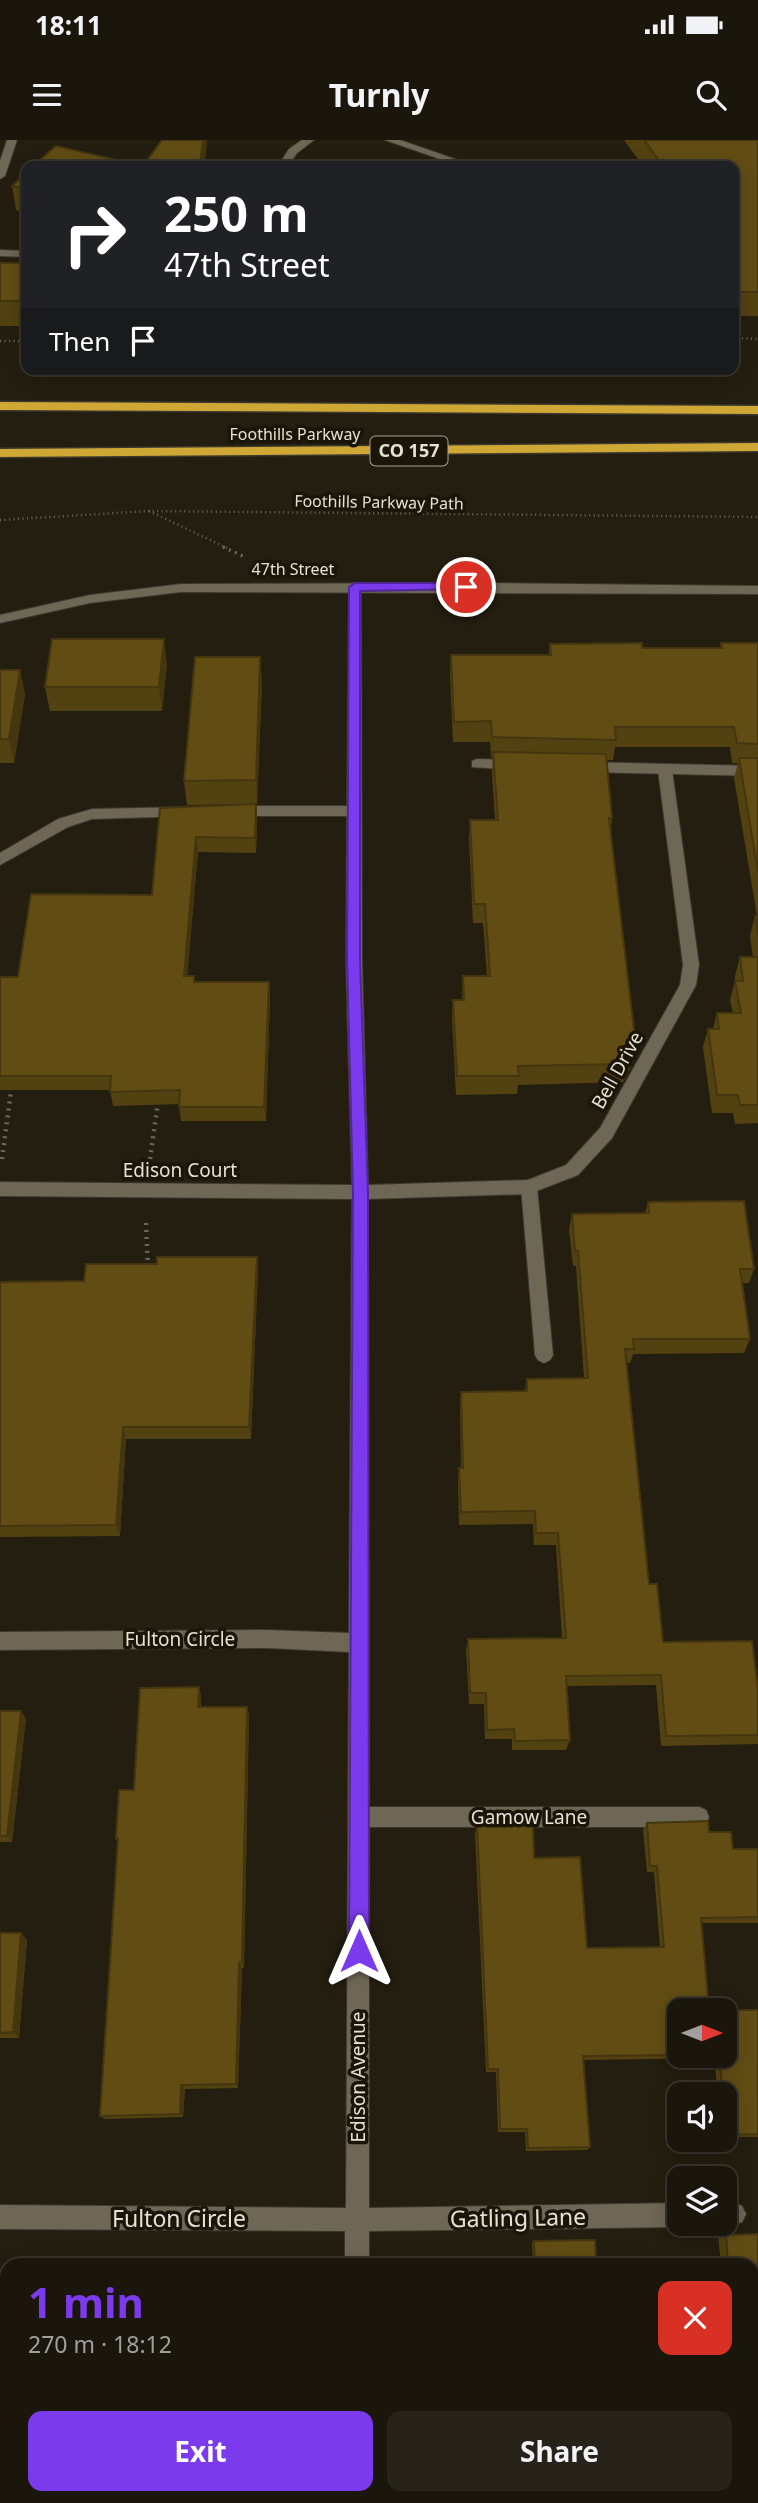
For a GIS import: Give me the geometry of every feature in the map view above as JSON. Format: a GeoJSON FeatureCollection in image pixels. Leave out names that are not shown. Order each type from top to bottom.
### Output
{"type":"FeatureCollection","features":[{"type":"Feature","properties":{"kind":"highway","name":"Foothills Parkway"},"geometry":{"type":"LineString","coordinates":[[0,406],[758,410]]}},
{"type":"Feature","properties":{"kind":"highway","name":"Foothills Parkway"},"geometry":{"type":"LineString","coordinates":[[0,453],[758,447]]}},
{"type":"Feature","properties":{"kind":"street"},"geometry":{"type":"LineString","coordinates":[[0,176],[12,140]]}},
{"type":"Feature","properties":{"kind":"street"},"geometry":{"type":"LineString","coordinates":[[286,161],[293,150],[309,140]]}},
{"type":"Feature","properties":{"kind":"street"},"geometry":{"type":"LineString","coordinates":[[390,140],[455,161]]}},
{"type":"Feature","properties":{"kind":"street"},"geometry":{"type":"LineString","coordinates":[[0,253],[21,254]]}},
{"type":"Feature","properties":{"kind":"street","name":"47th Street"},"geometry":{"type":"LineString","coordinates":[[0,619],[70,600],[144,590],[355,587],[758,590]]}},
{"type":"Feature","properties":{"kind":"street","name":"Edison Avenue"},"geometry":{"type":"LineString","coordinates":[[355,587],[354,960],[360,1192],[357,2258]]}},
{"type":"Feature","properties":{"kind":"street"},"geometry":{"type":"LineString","coordinates":[[477,764],[530,766]]}},
{"type":"Feature","properties":{"kind":"street"},"geometry":{"type":"LineString","coordinates":[[571,767],[758,771]]}},
{"type":"Feature","properties":{"kind":"street","name":"Bell Drive"},"geometry":{"type":"LineString","coordinates":[[360,1192],[529,1187],[572,1170],[606,1133],[688,985],[691,965],[665,770]]}},
{"type":"Feature","properties":{"kind":"street"},"geometry":{"type":"LineString","coordinates":[[0,860],[63,823],[109,812],[355,811]]}},
{"type":"Feature","properties":{"kind":"street"},"geometry":{"type":"LineString","coordinates":[[529,1187],[544,1354]]}},
{"type":"Feature","properties":{"kind":"street","name":"Edison Court"},"geometry":{"type":"LineString","coordinates":[[0,1189],[360,1192]]}},
{"type":"Feature","properties":{"kind":"street","name":"Fulton Circle"},"geometry":{"type":"LineString","coordinates":[[0,1641],[267,1639],[360,1643]]}},
{"type":"Feature","properties":{"kind":"street","name":"Gamow Lane"},"geometry":{"type":"LineString","coordinates":[[360,1817],[699,1817]]}},
{"type":"Feature","properties":{"kind":"street","name":"Gatling Lane"},"geometry":{"type":"LineString","coordinates":[[357,2220],[667,2215]]}},
{"type":"Feature","properties":{"kind":"street","name":"Fulton Circle"},"geometry":{"type":"LineString","coordinates":[[0,2217],[357,2220]]}},
{"type":"Feature","properties":{"kind":"path"},"geometry":{"type":"LineString","coordinates":[[739,338],[758,339]]}},
{"type":"Feature","properties":{"kind":"path"},"geometry":{"type":"LineString","coordinates":[[0,341],[21,341]]}},
{"type":"Feature","properties":{"kind":"path"},"geometry":{"type":"LineString","coordinates":[[148,511],[247,558]]}},
{"type":"Feature","properties":{"kind":"path","name":"Foothills Parkway Path"},"geometry":{"type":"LineString","coordinates":[[0,520],[148,511],[758,517]]}},
{"type":"Feature","properties":{"kind":"path"},"geometry":{"type":"LineString","coordinates":[[2,1162],[12,1082]]}},
{"type":"Feature","properties":{"kind":"path"},"geometry":{"type":"LineString","coordinates":[[149,1273],[145,1190],[160,1090]]}},
{"type":"Feature","properties":{"kind":"building"},"geometry":{"type":"Polygon","coordinates":[[[162,140],[203,140],[201,161],[147,161],[162,140]]]}},
{"type":"Feature","properties":{"kind":"building"},"geometry":{"type":"Polygon","coordinates":[[[644,140],[758,140],[758,292],[739,292],[739,161],[659,161],[644,140]]]}},
{"type":"Feature","properties":{"kind":"building"},"geometry":{"type":"Polygon","coordinates":[[[56,146],[121,161],[39,161],[56,146]]]}},
{"type":"Feature","properties":{"kind":"building"},"geometry":{"type":"Polygon","coordinates":[[[21,178],[21,188],[12,186],[21,178]]]}},
{"type":"Feature","properties":{"kind":"building"},"geometry":{"type":"Polygon","coordinates":[[[0,263],[21,263],[20,301],[0,301],[0,263]]]}},
{"type":"Feature","properties":{"kind":"building"},"geometry":{"type":"Polygon","coordinates":[[[52,639],[164,639],[159,687],[45,687],[52,639]]]}},
{"type":"Feature","properties":{"kind":"building"},"geometry":{"type":"Polygon","coordinates":[[[642,643],[642,648],[722,648],[721,643],[758,643],[758,744],[737,743],[734,727],[615,727],[616,740],[492,737],[491,721],[454,722],[451,655],[551,655],[550,644],[642,643]]]}},
{"type":"Feature","properties":{"kind":"building"},"geometry":{"type":"Polygon","coordinates":[[[195,657],[260,657],[256,780],[184,781],[195,657]]]}},
{"type":"Feature","properties":{"kind":"building"},"geometry":{"type":"Polygon","coordinates":[[[0,670],[20,670],[9,739],[0,739],[0,670]]]}},
{"type":"Feature","properties":{"kind":"building"},"geometry":{"type":"Polygon","coordinates":[[[493,752],[606,754],[612,818],[609,818],[636,1047],[626,1064],[518,1066],[519,1076],[457,1076],[453,1000],[464,1000],[463,976],[490,976],[485,904],[474,904],[470,820],[498,820],[493,752]]]}},
{"type":"Feature","properties":{"kind":"building"},"geometry":{"type":"Polygon","coordinates":[[[739,758],[758,758],[758,872],[739,758]]]}},
{"type":"Feature","properties":{"kind":"building"},"geometry":{"type":"Polygon","coordinates":[[[256,804],[255,838],[196,837],[184,976],[194,976],[194,982],[269,982],[264,1107],[179,1107],[180,1090],[110,1092],[111,1076],[0,1076],[0,977],[18,977],[31,894],[152,895],[160,808],[256,804]]]}},
{"type":"Feature","properties":{"kind":"building"},"geometry":{"type":"Polygon","coordinates":[[[740,957],[758,957],[758,1105],[740,1105],[738,1095],[717,1095],[708,1029],[719,1029],[717,1013],[741,1013],[735,981],[743,981],[740,957]]]}},
{"type":"Feature","properties":{"kind":"building"},"geometry":{"type":"Polygon","coordinates":[[[744,1201],[754,1269],[740,1269],[750,1339],[633,1339],[634,1349],[625,1349],[649,1584],[657,1584],[663,1642],[752,1641],[758,1689],[758,1735],[666,1736],[661,1675],[566,1676],[570,1740],[515,1741],[514,1729],[487,1730],[486,1693],[470,1693],[468,1639],[566,1638],[558,1533],[536,1533],[535,1511],[461,1512],[461,1392],[527,1391],[527,1379],[588,1378],[578,1251],[575,1251],[572,1214],[649,1213],[648,1202],[744,1201]]]}},
{"type":"Feature","properties":{"kind":"building"},"geometry":{"type":"Polygon","coordinates":[[[157,1257],[257,1257],[249,1427],[123,1427],[116,1525],[0,1526],[0,1282],[84,1281],[86,1264],[157,1264],[157,1257]]]}},
{"type":"Feature","properties":{"kind":"building"},"geometry":{"type":"Polygon","coordinates":[[[199,1687],[198,1707],[247,1707],[242,1962],[239,1962],[236,2084],[181,2085],[180,2114],[100,2116],[119,1790],[134,1790],[140,1688],[199,1687]]]}},
{"type":"Feature","properties":{"kind":"building"},"geometry":{"type":"Polygon","coordinates":[[[0,1711],[21,1711],[7,1836],[0,1836],[0,1711]]]}},
{"type":"Feature","properties":{"kind":"building"},"geometry":{"type":"Polygon","coordinates":[[[708,1821],[709,1832],[731,1832],[733,1849],[758,1849],[758,1917],[701,1918],[708,1998],[667,1998],[667,2055],[583,2056],[590,2147],[528,2148],[527,2129],[500,2129],[498,2069],[488,2069],[477,1826],[533,1826],[534,1858],[580,1857],[587,1948],[664,1947],[657,1866],[650,1866],[647,1823],[708,1821]]]}},
{"type":"Feature","properties":{"kind":"building"},"geometry":{"type":"Polygon","coordinates":[[[0,1933],[21,1933],[13,2032],[0,2033],[0,1933]]]}},
{"type":"Feature","properties":{"kind":"building"},"geometry":{"type":"Polygon","coordinates":[[[737,2010],[758,2010],[758,2134],[737,2135],[737,2082],[722,2082],[720,2068],[737,2068],[737,2010]]]}},
{"type":"Feature","properties":{"kind":"building"},"geometry":{"type":"Polygon","coordinates":[[[758,2234],[758,2258],[728,2258],[726,2236],[758,2234]]]}},
{"type":"Feature","properties":{"kind":"building"},"geometry":{"type":"Polygon","coordinates":[[[595,2240],[596,2258],[535,2258],[534,2241],[595,2240]]]}},
{"type":"Feature","properties":{"kind":"route"},"geometry":{"type":"LineString","coordinates":[[359,1951],[360,1192],[354,960],[355,587],[466,587]]}}]}
